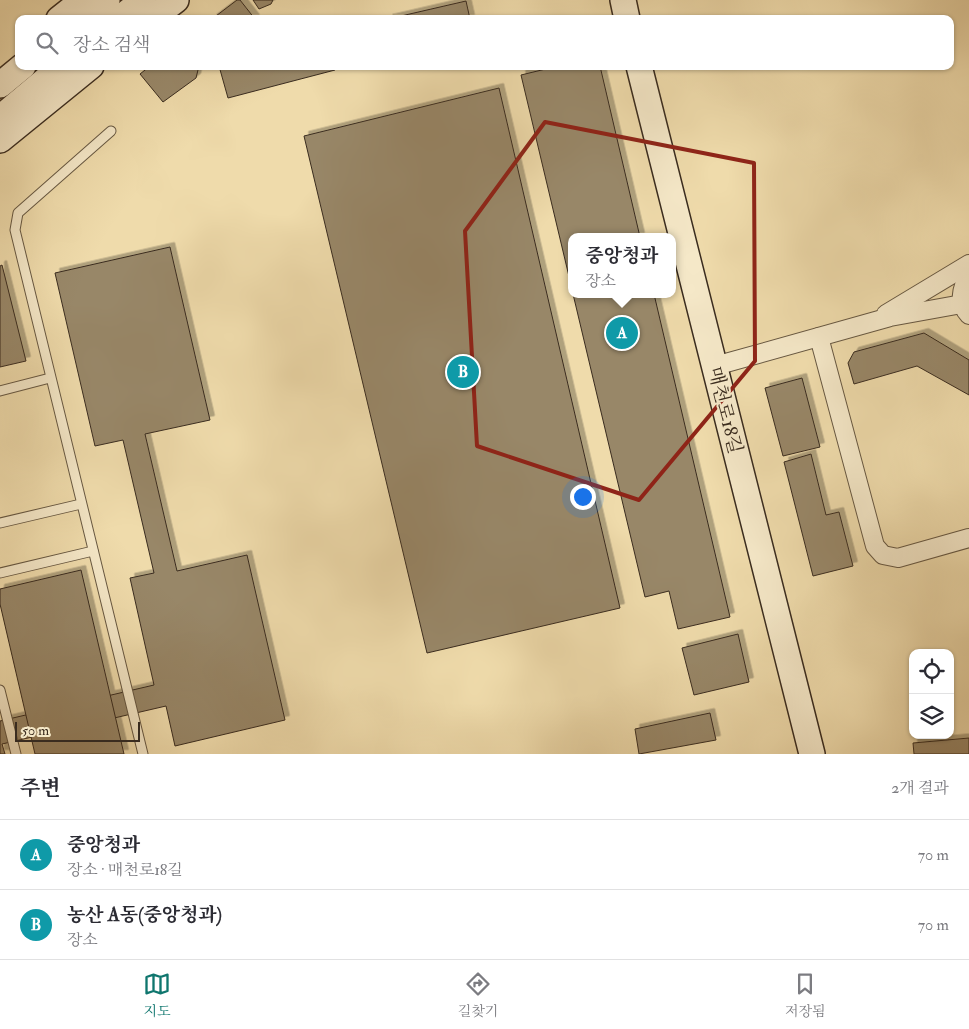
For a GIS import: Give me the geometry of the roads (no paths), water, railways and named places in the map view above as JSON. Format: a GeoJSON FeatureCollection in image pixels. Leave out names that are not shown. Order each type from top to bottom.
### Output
{"type":"FeatureCollection","features":[{"type":"Feature","properties":{"kind":"main road"},"geometry":{"type":"LineString","coordinates":[[64,15],[83,0]]}},
{"type":"Feature","properties":{"kind":"main road"},"geometry":{"type":"LineString","coordinates":[[87,15],[107,0]]}},
{"type":"Feature","properties":{"kind":"main road"},"geometry":{"type":"LineString","coordinates":[[124,15],[143,0]]}},
{"type":"Feature","properties":{"kind":"main road"},"geometry":{"type":"LineString","coordinates":[[157,15],[176,0]]}},
{"type":"Feature","properties":{"kind":"main road"},"geometry":{"type":"LineString","coordinates":[[623,0],[627,15]]}},
{"type":"Feature","properties":{"kind":"main road"},"geometry":{"type":"LineString","coordinates":[[0,65],[15,53]]}},
{"type":"Feature","properties":{"kind":"main road"},"geometry":{"type":"LineString","coordinates":[[0,85],[18,70]]}},
{"type":"Feature","properties":{"kind":"main road"},"geometry":{"type":"LineString","coordinates":[[1,134],[58,70]]}},
{"type":"Feature","properties":{"kind":"main road"},"geometry":{"type":"LineString","coordinates":[[1,134],[86,70]]}},
{"type":"Feature","properties":{"kind":"main road","name":"매천로18길"},"geometry":{"type":"LineString","coordinates":[[640,70],[812,754]]}},
{"type":"Feature","properties":{"kind":"street"},"geometry":{"type":"LineString","coordinates":[[873,322],[969,264]]}},
{"type":"Feature","properties":{"kind":"street"},"geometry":{"type":"LineString","coordinates":[[715,366],[873,322],[966,309],[963,285],[969,276]]}},
{"type":"Feature","properties":{"kind":"street"},"geometry":{"type":"LineString","coordinates":[[819,337],[875,546],[883,555],[898,558],[969,538]]}},
{"type":"Feature","properties":{"kind":"lane"},"geometry":{"type":"LineString","coordinates":[[111,131],[18,213],[15,230],[143,754]]}},
{"type":"Feature","properties":{"kind":"lane"},"geometry":{"type":"LineString","coordinates":[[0,391],[50,378]]}},
{"type":"Feature","properties":{"kind":"lane"},"geometry":{"type":"LineString","coordinates":[[0,523],[81,504]]}},
{"type":"Feature","properties":{"kind":"lane"},"geometry":{"type":"LineString","coordinates":[[0,573],[93,551]]}},
{"type":"Feature","properties":{"kind":"lane"},"geometry":{"type":"LineString","coordinates":[[0,690],[16,754]]}},
{"type":"Feature","properties":{"kind":"place","name":"중앙청과"},"geometry":{"type":"Point","coordinates":[622,333]}},
{"type":"Feature","properties":{"kind":"place","name":"농산 A동(중앙청과)"},"geometry":{"type":"Point","coordinates":[463,372]}}]}
